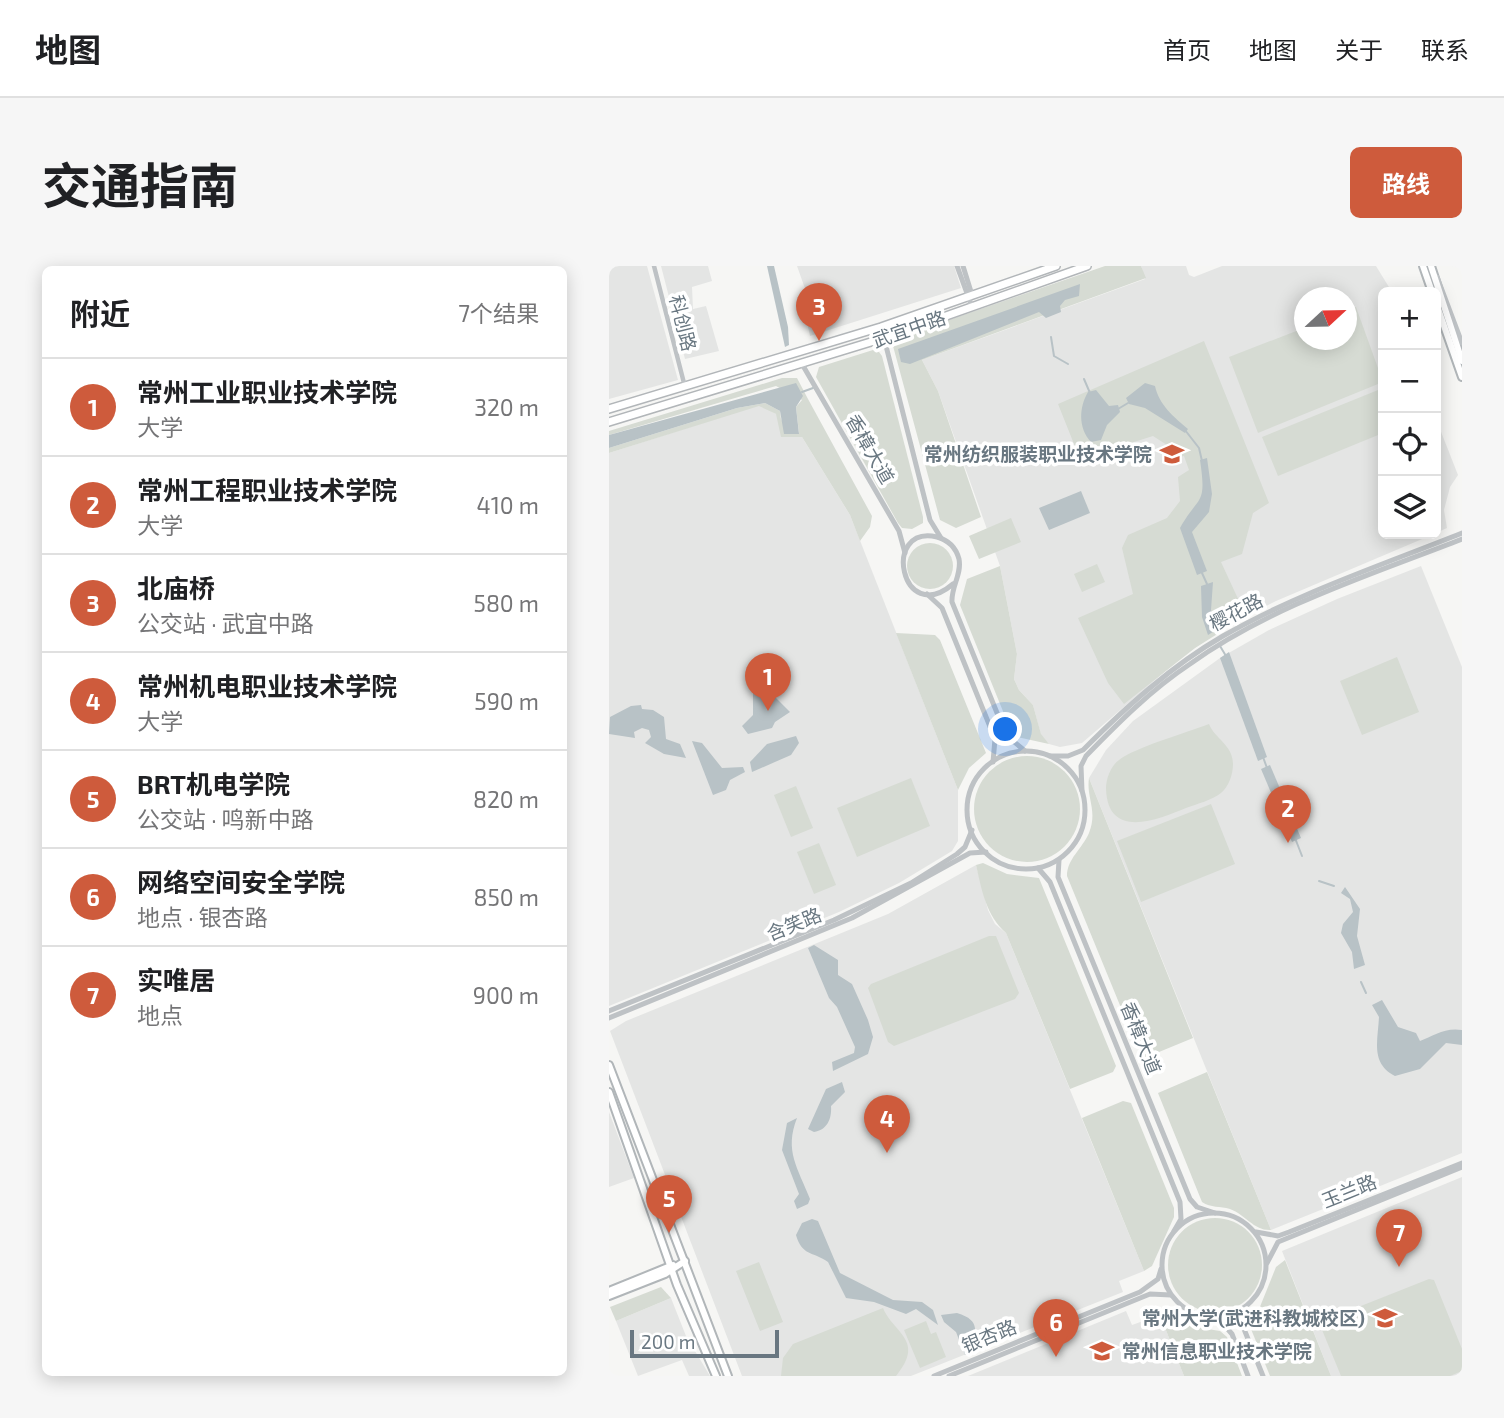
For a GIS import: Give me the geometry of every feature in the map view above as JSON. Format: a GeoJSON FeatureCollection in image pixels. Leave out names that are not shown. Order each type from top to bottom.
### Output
{"type":"FeatureCollection","features":[{"type":"Feature","properties":{"kind":"main road","name":"武宜中路"},"geometry":{"type":"LineString","coordinates":[[609,409],[881,327],[1056,266]]}},
{"type":"Feature","properties":{"kind":"main road","name":"武宜中路"},"geometry":{"type":"LineString","coordinates":[[609,422],[884,338],[1087,266]]}},
{"type":"Feature","properties":{"kind":"main road"},"geometry":{"type":"LineString","coordinates":[[1423,266],[1430,287]]}},
{"type":"Feature","properties":{"kind":"main road"},"geometry":{"type":"LineString","coordinates":[[1431,266],[1462,361]]}},
{"type":"Feature","properties":{"kind":"main road"},"geometry":{"type":"LineString","coordinates":[[1441,317],[1462,377]]}},
{"type":"Feature","properties":{"kind":"main road"},"geometry":{"type":"LineString","coordinates":[[609,1065],[728,1376]]}},
{"type":"Feature","properties":{"kind":"main road"},"geometry":{"type":"LineString","coordinates":[[609,1092],[671,1269],[716,1376]]}},
{"type":"Feature","properties":{"kind":"main road"},"geometry":{"type":"LineString","coordinates":[[609,1296],[685,1261]]}},
{"type":"Feature","properties":{"kind":"main road"},"geometry":{"type":"LineString","coordinates":[[609,1291],[671,1269]]}},
{"type":"Feature","properties":{"kind":"street","name":"科创路"},"geometry":{"type":"LineString","coordinates":[[654,266],[685,387]]}},
{"type":"Feature","properties":{"kind":"street"},"geometry":{"type":"LineString","coordinates":[[957,266],[970,295]]}},
{"type":"Feature","properties":{"kind":"street"},"geometry":{"type":"LineString","coordinates":[[963,266],[972,307]]}},
{"type":"Feature","properties":{"kind":"street"},"geometry":{"type":"LineString","coordinates":[[1431,266],[1462,343]]}},
{"type":"Feature","properties":{"kind":"street","name":"香樟大道"},"geometry":{"type":"LineString","coordinates":[[884,338],[930,520],[941,538]]}},
{"type":"Feature","properties":{"kind":"street","name":"香樟大道"},"geometry":{"type":"LineString","coordinates":[[802,363],[899,531],[905,554]]}},
{"type":"Feature","properties":{"kind":"street","name":"樱花路"},"geometry":{"type":"LineString","coordinates":[[1050,757],[1068,756],[1083,750],[1134,701],[1212,646],[1287,604],[1462,533]]}},
{"type":"Feature","properties":{"kind":"street"},"geometry":{"type":"LineString","coordinates":[[953,584],[937,594],[927,594],[918,591],[904,577],[902,568],[905,554],[914,542],[922,537],[941,538],[955,550],[958,558],[953,602],[1006,735],[1015,745],[1026,751],[1050,757],[1067,767],[1082,791],[1085,814],[1081,831],[1070,850],[1059,859],[1038,868],[1006,865],[986,852],[972,830],[968,810],[971,789],[993,762],[1008,754],[1026,751]]}},
{"type":"Feature","properties":{"kind":"street","name":"樱花路"},"geometry":{"type":"LineString","coordinates":[[1222,640],[1300,604],[1462,538]]}},
{"type":"Feature","properties":{"kind":"street"},"geometry":{"type":"LineString","coordinates":[[927,594],[942,608],[995,738],[993,762]]}},
{"type":"Feature","properties":{"kind":"street","name":"樱花路"},"geometry":{"type":"LineString","coordinates":[[1082,791],[1081,766],[1086,756],[1138,705],[1212,646]]}},
{"type":"Feature","properties":{"kind":"street","name":"含笑路"},"geometry":{"type":"LineString","coordinates":[[609,1011],[871,904],[957,855],[965,847],[972,830]]}},
{"type":"Feature","properties":{"kind":"street","name":"含笑路"},"geometry":{"type":"LineString","coordinates":[[609,1018],[852,918],[970,853],[986,852]]}},
{"type":"Feature","properties":{"kind":"street","name":"香樟大道"},"geometry":{"type":"LineString","coordinates":[[1059,859],[1058,877],[1190,1199],[1197,1207],[1215,1213]]}},
{"type":"Feature","properties":{"kind":"street","name":"香樟大道"},"geometry":{"type":"LineString","coordinates":[[1038,868],[1050,882],[1180,1202],[1181,1219],[1174,1231]]}},
{"type":"Feature","properties":{"kind":"street","name":"玉兰路"},"geometry":{"type":"LineString","coordinates":[[1248,1226],[1257,1233],[1277,1236],[1462,1165]]}},
{"type":"Feature","properties":{"kind":"street","name":"玉兰路"},"geometry":{"type":"LineString","coordinates":[[1266,1270],[1272,1250],[1278,1242],[1462,1165]]}},
{"type":"Feature","properties":{"kind":"street"},"geometry":{"type":"LineString","coordinates":[[1215,1213],[1227,1214],[1248,1226],[1262,1244],[1266,1270],[1257,1294],[1244,1308],[1217,1317],[1193,1313],[1171,1295],[1161,1266],[1163,1253],[1174,1231],[1193,1217],[1215,1213]]}},
{"type":"Feature","properties":{"kind":"street","name":"银杏路"},"geometry":{"type":"LineString","coordinates":[[934,1376],[1140,1292],[1158,1279],[1161,1266]]}},
{"type":"Feature","properties":{"kind":"street","name":"银杏路"},"geometry":{"type":"LineString","coordinates":[[949,1376],[1150,1294],[1171,1295]]}},
{"type":"Feature","properties":{"kind":"street"},"geometry":{"type":"LineString","coordinates":[[1244,1308],[1244,1329],[1263,1376]]}},
{"type":"Feature","properties":{"kind":"street"},"geometry":{"type":"LineString","coordinates":[[1217,1317],[1232,1335],[1248,1376]]}},
{"type":"Feature","properties":{"kind":"shaded area"},"geometry":{"type":"Polygon","coordinates":[[[609,266],[647,266],[678,380],[609,399],[609,266]]]}},
{"type":"Feature","properties":{"kind":"shaded area"},"geometry":{"type":"Polygon","coordinates":[[[661,266],[708,266],[712,281],[692,287],[693,309],[706,306],[719,351],[685,359],[661,266]]]}},
{"type":"Feature","properties":{"kind":"shaded area"},"geometry":{"type":"Polygon","coordinates":[[[767,266],[774,266],[788,327],[789,345],[785,347],[767,266]]]}},
{"type":"Feature","properties":{"kind":"shaded area"},"geometry":{"type":"Polygon","coordinates":[[[797,266],[954,266],[961,288],[810,336],[806,318],[814,314],[797,266]]]}},
{"type":"Feature","properties":{"kind":"shaded area"},"geometry":{"type":"Polygon","coordinates":[[[1105,266],[1141,266],[1146,278],[922,360],[938,391],[981,517],[956,528],[940,520],[893,346],[897,338],[1105,266]]]}},
{"type":"Feature","properties":{"kind":"shaded area","name":"常州纺织服装职业技术学院"},"geometry":{"type":"Polygon","coordinates":[[[1141,266],[1186,266],[1189,275],[1194,277],[1222,266],[1376,266],[1389,287],[1378,287],[1378,539],[1422,539],[1276,601],[1227,626],[1183,656],[1082,743],[1060,747],[1049,744],[1041,735],[1033,705],[1019,690],[1014,679],[1017,654],[1000,566],[938,391],[922,360],[1145,279],[1141,266]]]}},
{"type":"Feature","properties":{"kind":"shaded area"},"geometry":{"type":"Polygon","coordinates":[[[1080,284],[1079,296],[1065,300],[1060,306],[1061,312],[1046,318],[1039,312],[910,364],[901,362],[898,349],[1080,284]]]}},
{"type":"Feature","properties":{"kind":"shaded area"},"geometry":{"type":"Polygon","coordinates":[[[1357,310],[1378,368],[1378,384],[1258,433],[1229,357],[1294,332],[1294,350],[1357,350],[1357,310]]]}},
{"type":"Feature","properties":{"kind":"shaded area"},"geometry":{"type":"Polygon","coordinates":[[[1204,341],[1269,503],[1253,513],[1242,554],[1221,562],[1246,616],[1195,648],[1124,704],[1108,683],[1078,618],[1133,594],[1122,548],[1128,535],[1167,518],[1180,501],[1178,477],[1189,470],[1184,456],[1172,459],[1167,445],[1153,436],[1080,459],[1058,404],[1204,341]]]}},
{"type":"Feature","properties":{"kind":"shaded area"},"geometry":{"type":"Polygon","coordinates":[[[873,350],[882,356],[923,517],[923,523],[912,529],[902,528],[898,523],[816,377],[819,367],[873,350]]]}},
{"type":"Feature","properties":{"kind":"shaded area"},"geometry":{"type":"Polygon","coordinates":[[[782,378],[797,378],[872,516],[870,527],[860,541],[850,515],[802,437],[781,437],[776,414],[759,406],[609,453],[609,448],[737,408],[765,403],[780,411],[781,420],[799,433],[796,407],[802,400],[776,386],[609,435],[609,431],[782,378]]]}},
{"type":"Feature","properties":{"kind":"shaded area"},"geometry":{"type":"Polygon","coordinates":[[[796,383],[803,396],[796,407],[799,434],[784,434],[780,411],[765,403],[737,408],[609,448],[609,435],[796,383]]]}},
{"type":"Feature","properties":{"kind":"shaded area"},"geometry":{"type":"Polygon","coordinates":[[[1145,383],[1155,386],[1164,405],[1188,429],[1185,433],[1145,408],[1129,404],[1126,398],[1145,383]]]}},
{"type":"Feature","properties":{"kind":"shaded area"},"geometry":{"type":"Polygon","coordinates":[[[1096,390],[1109,406],[1118,405],[1120,412],[1107,425],[1101,440],[1091,442],[1082,424],[1082,411],[1088,392],[1096,390]]]}},
{"type":"Feature","properties":{"kind":"shaded area"},"geometry":{"type":"Polygon","coordinates":[[[1378,390],[1378,435],[1278,476],[1262,437],[1378,390]]]}},
{"type":"Feature","properties":{"kind":"shaded area"},"geometry":{"type":"Polygon","coordinates":[[[759,405],[776,414],[802,437],[850,515],[958,790],[958,841],[952,851],[899,883],[839,912],[609,1006],[609,453],[759,405]]]}},
{"type":"Feature","properties":{"kind":"shaded area"},"geometry":{"type":"Polygon","coordinates":[[[1441,432],[1458,475],[1450,487],[1444,510],[1447,528],[1441,531],[1441,432]]]}},
{"type":"Feature","properties":{"kind":"shaded area"},"geometry":{"type":"Polygon","coordinates":[[[1207,458],[1212,494],[1209,512],[1192,532],[1207,571],[1197,575],[1180,528],[1200,499],[1203,486],[1200,460],[1207,458]]]}},
{"type":"Feature","properties":{"kind":"shaded area"},"geometry":{"type":"Polygon","coordinates":[[[1081,491],[1090,513],[1049,530],[1039,508],[1081,491]]]}},
{"type":"Feature","properties":{"kind":"shaded area"},"geometry":{"type":"Polygon","coordinates":[[[1011,518],[1021,542],[979,559],[969,536],[1011,518]]]}},
{"type":"Feature","properties":{"kind":"shaded area"},"geometry":{"type":"Polygon","coordinates":[[[930,543],[939,544],[946,550],[952,557],[952,575],[946,582],[939,588],[930,589],[921,588],[914,582],[908,575],[907,566],[908,557],[914,550],[921,544],[930,543]]]}},
{"type":"Feature","properties":{"kind":"shaded area"},"geometry":{"type":"Polygon","coordinates":[[[1097,564],[1105,582],[1082,592],[1074,574],[1097,564]]]}},
{"type":"Feature","properties":{"kind":"shaded area"},"geometry":{"type":"Polygon","coordinates":[[[1000,566],[1017,654],[1014,679],[1019,690],[1033,705],[1041,734],[1049,744],[1013,736],[960,605],[967,579],[1000,566]]]}},
{"type":"Feature","properties":{"kind":"shaded area"},"geometry":{"type":"Polygon","coordinates":[[[1421,566],[1462,667],[1462,1153],[1271,1230],[1089,778],[1106,750],[1133,721],[1220,658],[1269,630],[1337,599],[1421,566]]]}},
{"type":"Feature","properties":{"kind":"shaded area"},"geometry":{"type":"Polygon","coordinates":[[[1213,582],[1211,610],[1216,630],[1208,635],[1202,617],[1201,586],[1213,582]]]}},
{"type":"Feature","properties":{"kind":"shaded area"},"geometry":{"type":"Polygon","coordinates":[[[896,633],[935,635],[940,640],[986,753],[969,768],[958,790],[896,633]]]}},
{"type":"Feature","properties":{"kind":"shaded area"},"geometry":{"type":"Polygon","coordinates":[[[1229,652],[1267,757],[1258,761],[1220,658],[1229,652]]]}},
{"type":"Feature","properties":{"kind":"shaded area"},"geometry":{"type":"Polygon","coordinates":[[[1397,657],[1419,712],[1362,735],[1340,681],[1397,657]]]}},
{"type":"Feature","properties":{"kind":"shaded area"},"geometry":{"type":"Polygon","coordinates":[[[762,684],[790,712],[775,722],[772,728],[748,734],[742,726],[753,715],[753,691],[762,684]]]}},
{"type":"Feature","properties":{"kind":"shaded area"},"geometry":{"type":"Polygon","coordinates":[[[641,705],[642,709],[653,710],[664,717],[666,739],[680,744],[686,758],[664,754],[645,743],[651,737],[649,730],[642,728],[634,732],[635,738],[609,734],[610,717],[631,706],[641,705]]]}},
{"type":"Feature","properties":{"kind":"shaded area"},"geometry":{"type":"Polygon","coordinates":[[[1209,724],[1232,757],[1231,776],[1221,793],[1204,802],[1149,821],[1125,821],[1116,815],[1109,805],[1106,789],[1109,773],[1116,763],[1137,750],[1209,724]]]}},
{"type":"Feature","properties":{"kind":"shaded area"},"geometry":{"type":"Polygon","coordinates":[[[796,736],[799,743],[791,755],[752,772],[750,762],[767,744],[796,736]]]}},
{"type":"Feature","properties":{"kind":"shaded area"},"geometry":{"type":"Polygon","coordinates":[[[692,741],[702,743],[722,768],[743,767],[745,772],[730,780],[726,790],[713,795],[692,741]]]}},
{"type":"Feature","properties":{"kind":"shaded area"},"geometry":{"type":"Polygon","coordinates":[[[1027,756],[1047,760],[1064,772],[1076,789],[1080,809],[1076,829],[1064,846],[1047,858],[1027,862],[1007,858],[990,846],[978,829],[974,809],[978,789],[990,772],[1007,760],[1027,756]]]}},
{"type":"Feature","properties":{"kind":"shaded area"},"geometry":{"type":"Polygon","coordinates":[[[1270,765],[1301,838],[1292,842],[1261,769],[1270,765]]]}},
{"type":"Feature","properties":{"kind":"shaded area"},"geometry":{"type":"Polygon","coordinates":[[[911,778],[930,826],[857,857],[837,808],[911,778]]]}},
{"type":"Feature","properties":{"kind":"shaded area"},"geometry":{"type":"Polygon","coordinates":[[[1089,778],[1193,1038],[1142,1059],[1067,876],[1069,864],[1086,839],[1091,825],[1089,778]]]}},
{"type":"Feature","properties":{"kind":"shaded area"},"geometry":{"type":"Polygon","coordinates":[[[796,786],[813,828],[791,837],[774,795],[796,786]]]}},
{"type":"Feature","properties":{"kind":"shaded area"},"geometry":{"type":"Polygon","coordinates":[[[1211,804],[1235,864],[1141,902],[1117,841],[1211,804]]]}},
{"type":"Feature","properties":{"kind":"shaded area"},"geometry":{"type":"Polygon","coordinates":[[[819,843],[836,885],[814,894],[797,852],[819,843]]]}},
{"type":"Feature","properties":{"kind":"shaded area"},"geometry":{"type":"Polygon","coordinates":[[[983,863],[1007,874],[1039,878],[1116,1066],[1113,1072],[1070,1089],[1006,933],[986,902],[976,865],[983,863]]]}},
{"type":"Feature","properties":{"kind":"shaded area"},"geometry":{"type":"Polygon","coordinates":[[[976,865],[988,910],[995,924],[1006,933],[1144,1271],[1119,1281],[1123,1292],[911,1376],[742,1376],[610,1031],[626,1021],[888,914],[976,865]]]}},
{"type":"Feature","properties":{"kind":"shaded area"},"geometry":{"type":"Polygon","coordinates":[[[1345,887],[1360,909],[1357,936],[1365,965],[1354,969],[1352,952],[1341,933],[1343,924],[1353,912],[1350,899],[1341,893],[1345,887]]]}},
{"type":"Feature","properties":{"kind":"shaded area"},"geometry":{"type":"Polygon","coordinates":[[[989,936],[996,936],[1019,993],[1015,999],[894,1046],[888,1042],[868,988],[871,984],[989,936]]]}},
{"type":"Feature","properties":{"kind":"shaded area"},"geometry":{"type":"Polygon","coordinates":[[[814,945],[838,960],[838,975],[852,984],[873,1037],[868,1054],[833,1071],[832,1062],[854,1053],[855,1047],[837,1007],[829,998],[808,948],[814,945]]]}},
{"type":"Feature","properties":{"kind":"shaded area"},"geometry":{"type":"Polygon","coordinates":[[[1382,1000],[1398,1027],[1416,1033],[1420,1041],[1439,1032],[1456,1029],[1462,1030],[1462,1045],[1446,1043],[1420,1069],[1395,1076],[1382,1065],[1377,1050],[1379,1017],[1372,1005],[1382,1000]]]}},
{"type":"Feature","properties":{"kind":"shaded area"},"geometry":{"type":"Polygon","coordinates":[[[1207,1072],[1271,1230],[1260,1228],[1230,1209],[1202,1202],[1158,1093],[1207,1072]]]}},
{"type":"Feature","properties":{"kind":"shaded area"},"geometry":{"type":"Polygon","coordinates":[[[842,1082],[845,1092],[831,1106],[828,1123],[819,1131],[808,1129],[826,1089],[842,1082]]]}},
{"type":"Feature","properties":{"kind":"shaded area"},"geometry":{"type":"Polygon","coordinates":[[[1123,1101],[1131,1103],[1174,1208],[1174,1217],[1152,1266],[1144,1271],[1082,1118],[1123,1101]]]}},
{"type":"Feature","properties":{"kind":"shaded area"},"geometry":{"type":"Polygon","coordinates":[[[609,1112],[634,1178],[609,1187],[609,1112]]]}},
{"type":"Feature","properties":{"kind":"shaded area"},"geometry":{"type":"Polygon","coordinates":[[[797,1118],[792,1150],[810,1199],[808,1204],[797,1209],[794,1201],[799,1194],[782,1150],[787,1123],[797,1118]]]}},
{"type":"Feature","properties":{"kind":"shaded area","name":"常州大学(武进科教城校区)"},"geometry":{"type":"Polygon","coordinates":[[[1462,1177],[1462,1376],[1331,1376],[1282,1251],[1462,1177]]]}},
{"type":"Feature","properties":{"kind":"shaded area"},"geometry":{"type":"Polygon","coordinates":[[[1215,1218],[1233,1221],[1248,1232],[1259,1247],[1262,1265],[1259,1283],[1248,1298],[1233,1309],[1215,1312],[1197,1309],[1182,1298],[1171,1283],[1168,1265],[1171,1247],[1182,1232],[1197,1221],[1215,1218]]]}},
{"type":"Feature","properties":{"kind":"shaded area"},"geometry":{"type":"Polygon","coordinates":[[[812,1219],[818,1221],[840,1273],[893,1300],[922,1302],[933,1310],[938,1325],[916,1309],[906,1314],[874,1302],[846,1298],[828,1262],[805,1250],[798,1242],[796,1235],[802,1223],[812,1219]]]}},
{"type":"Feature","properties":{"kind":"shaded area"},"geometry":{"type":"Polygon","coordinates":[[[1285,1260],[1331,1376],[1270,1376],[1251,1329],[1276,1267],[1285,1260]]]}},
{"type":"Feature","properties":{"kind":"shaded area"},"geometry":{"type":"Polygon","coordinates":[[[759,1262],[783,1322],[760,1331],[736,1271],[759,1262]]]}},
{"type":"Feature","properties":{"kind":"shaded area"},"geometry":{"type":"Polygon","coordinates":[[[1429,1279],[1434,1280],[1462,1349],[1462,1371],[1450,1376],[1341,1376],[1320,1325],[1323,1321],[1429,1279]]]}},
{"type":"Feature","properties":{"kind":"shaded area"},"geometry":{"type":"Polygon","coordinates":[[[661,1287],[671,1298],[616,1321],[610,1307],[661,1287]]]}},
{"type":"Feature","properties":{"kind":"shaded area"},"geometry":{"type":"Polygon","coordinates":[[[671,1298],[686,1336],[710,1376],[689,1376],[682,1360],[638,1376],[616,1321],[671,1298]]]}},
{"type":"Feature","properties":{"kind":"shaded area"},"geometry":{"type":"Polygon","coordinates":[[[883,1308],[908,1345],[908,1354],[896,1376],[781,1376],[783,1358],[793,1344],[883,1308]]]}},
{"type":"Feature","properties":{"kind":"shaded area","name":"常州信息职业技术学院"},"geometry":{"type":"Polygon","coordinates":[[[1126,1311],[1132,1325],[1160,1315],[1184,1376],[968,1376],[1126,1311]]]}},
{"type":"Feature","properties":{"kind":"shaded area"},"geometry":{"type":"Polygon","coordinates":[[[957,1313],[971,1320],[975,1328],[975,1351],[965,1355],[956,1332],[944,1322],[941,1315],[957,1313]]]}},
{"type":"Feature","properties":{"kind":"shaded area"},"geometry":{"type":"Polygon","coordinates":[[[1165,1313],[1195,1327],[1220,1331],[1227,1337],[1242,1376],[1184,1376],[1160,1315],[1165,1313]]]}},
{"type":"Feature","properties":{"kind":"shaded area"},"geometry":{"type":"Polygon","coordinates":[[[926,1321],[931,1334],[936,1332],[946,1357],[920,1368],[904,1330],[926,1321]]]}},
{"type":"Feature","properties":{"kind":"waterway"},"geometry":{"type":"LineString","coordinates":[[1051,337],[1054,356],[1068,364]]}},
{"type":"Feature","properties":{"kind":"waterway"},"geometry":{"type":"LineString","coordinates":[[1084,379],[1090,393]]}},
{"type":"Feature","properties":{"kind":"waterway"},"geometry":{"type":"LineString","coordinates":[[802,392],[813,388]]}},
{"type":"Feature","properties":{"kind":"waterway"},"geometry":{"type":"LineString","coordinates":[[1118,409],[1128,403]]}},
{"type":"Feature","properties":{"kind":"waterway"},"geometry":{"type":"LineString","coordinates":[[1185,430],[1199,448],[1202,461]]}},
{"type":"Feature","properties":{"kind":"waterway"},"geometry":{"type":"LineString","coordinates":[[1202,573],[1207,584]]}},
{"type":"Feature","properties":{"kind":"waterway"},"geometry":{"type":"LineString","coordinates":[[1220,646],[1226,656]]}},
{"type":"Feature","properties":{"kind":"waterway"},"geometry":{"type":"LineString","coordinates":[[1263,757],[1267,768]]}},
{"type":"Feature","properties":{"kind":"waterway"},"geometry":{"type":"LineString","coordinates":[[1295,838],[1302,856]]}},
{"type":"Feature","properties":{"kind":"waterway"},"geometry":{"type":"LineString","coordinates":[[1319,881],[1334,886]]}},
{"type":"Feature","properties":{"kind":"waterway"},"geometry":{"type":"LineString","coordinates":[[1361,982],[1366,993]]}},
{"type":"Feature","properties":{"kind":"place","name":"北庙桥"},"geometry":{"type":"Point","coordinates":[819,341]}},
{"type":"Feature","properties":{"kind":"place","name":"常州纺织服装职业技术学院"},"geometry":{"type":"Point","coordinates":[1172,454]}},
{"type":"Feature","properties":{"kind":"place","name":"常州工业职业技术学院"},"geometry":{"type":"Point","coordinates":[768,711]}},
{"type":"Feature","properties":{"kind":"place","name":"常州工程职业技术学院"},"geometry":{"type":"Point","coordinates":[1288,843]}},
{"type":"Feature","properties":{"kind":"place","name":"常州机电职业技术学院"},"geometry":{"type":"Point","coordinates":[887,1153]}},
{"type":"Feature","properties":{"kind":"place","name":"BRT机电学院"},"geometry":{"type":"Point","coordinates":[669,1233]}},
{"type":"Feature","properties":{"kind":"place","name":"实唯居"},"geometry":{"type":"Point","coordinates":[1399,1267]}},
{"type":"Feature","properties":{"kind":"place","name":"常州大学(武进科教城校区)"},"geometry":{"type":"Point","coordinates":[1385,1318]}},
{"type":"Feature","properties":{"kind":"place","name":"常州信息职业技术学院"},"geometry":{"type":"Point","coordinates":[1102,1351]}},
{"type":"Feature","properties":{"kind":"place","name":"网络空间安全学院"},"geometry":{"type":"Point","coordinates":[1056,1357]}}]}
